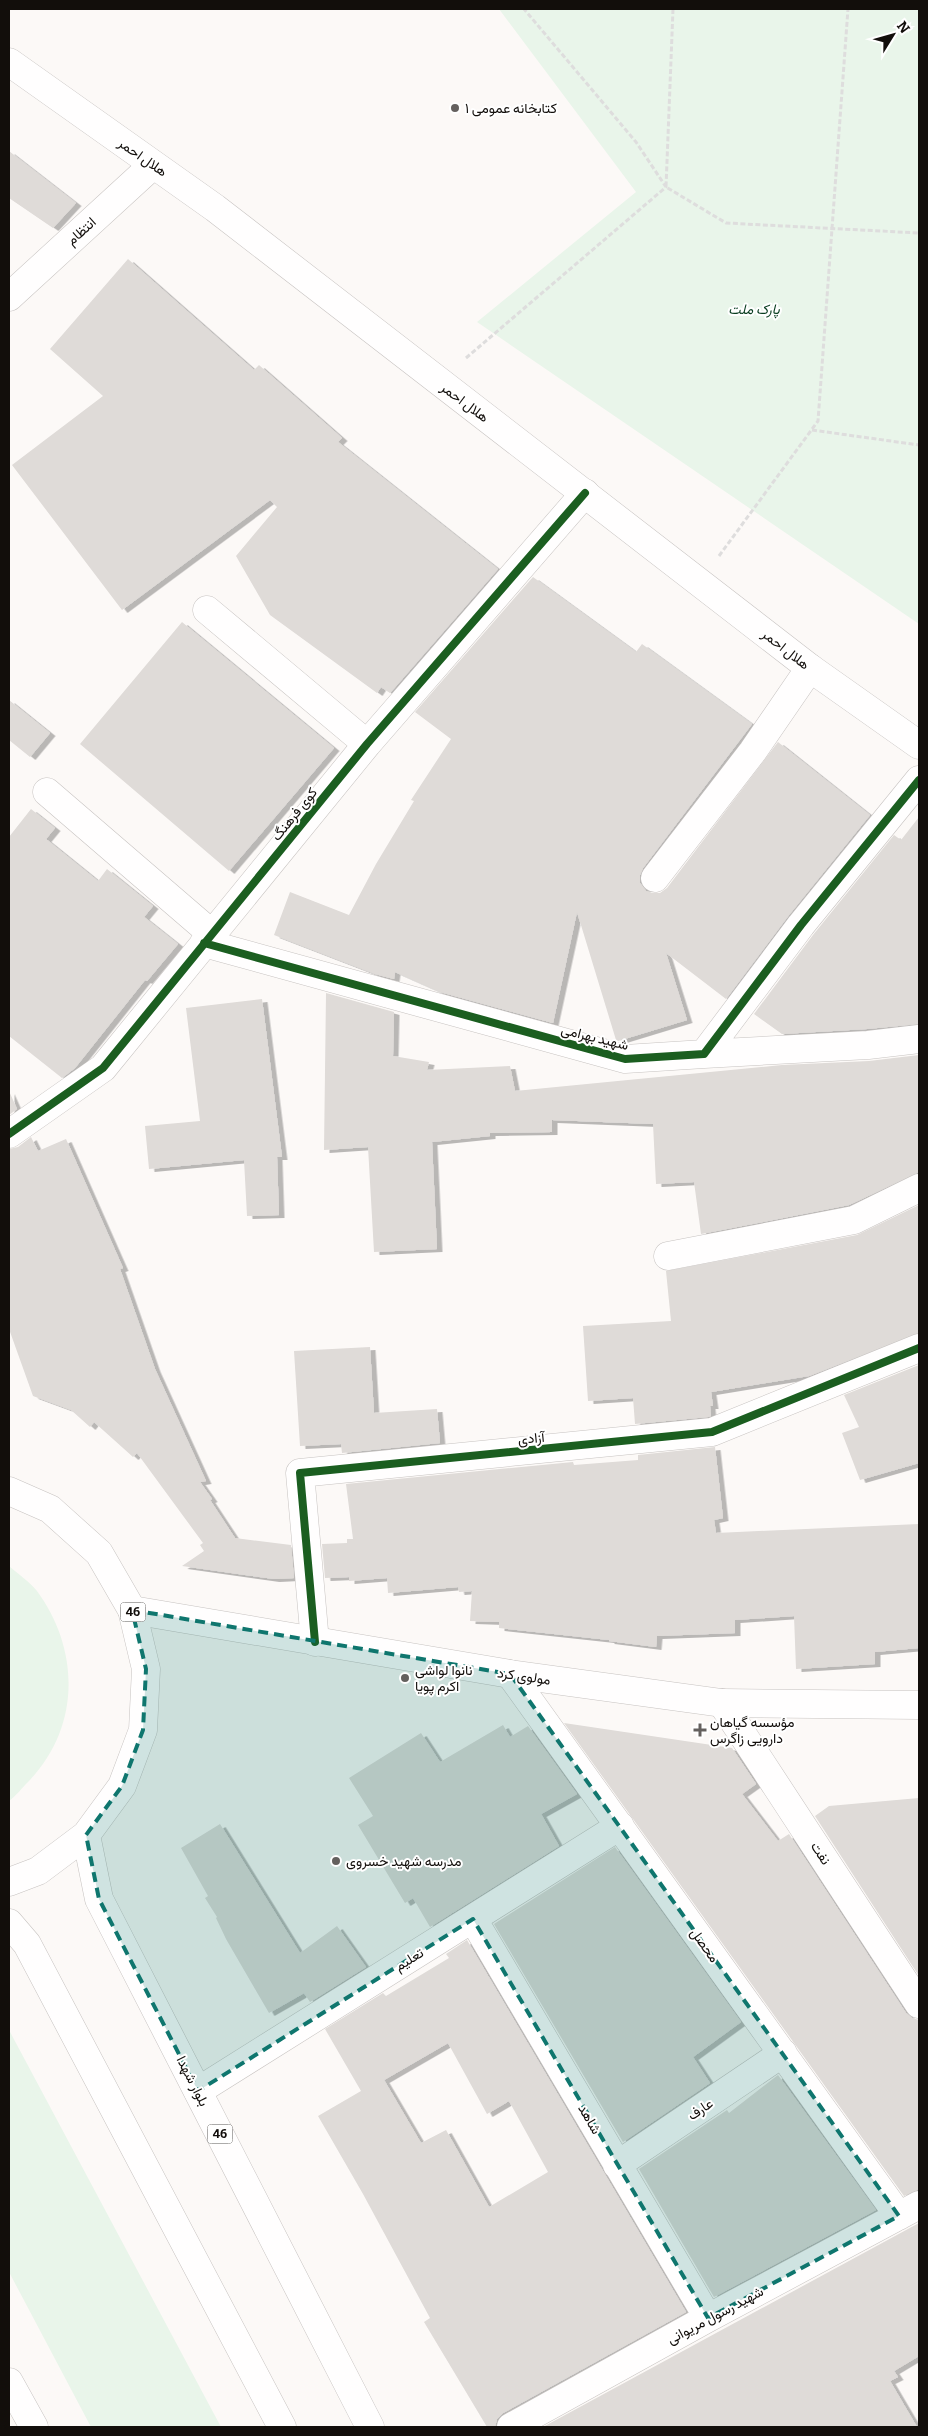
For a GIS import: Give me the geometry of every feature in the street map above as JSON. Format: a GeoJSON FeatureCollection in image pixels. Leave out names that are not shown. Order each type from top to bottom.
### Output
{"type":"FeatureCollection","features":[{"type":"Feature","properties":{"kind":"street","name":"هلال احمر"},"geometry":{"type":"LineString","coordinates":[[9,62],[215,208],[810,668],[919,745]]}},
{"type":"Feature","properties":{"kind":"street","name":"انتظام"},"geometry":{"type":"LineString","coordinates":[[9,297],[154,165]]}},
{"type":"Feature","properties":{"kind":"street","name":"کوی فرهنگ"},"geometry":{"type":"LineString","coordinates":[[9,1134],[102,1068],[367,744],[585,493]]}},
{"type":"Feature","properties":{"kind":"street"},"geometry":{"type":"LineString","coordinates":[[207,610],[367,744]]}},
{"type":"Feature","properties":{"kind":"street"},"geometry":{"type":"LineString","coordinates":[[655,878],[754,751],[810,668]]}},
{"type":"Feature","properties":{"kind":"street"},"geometry":{"type":"LineString","coordinates":[[704,1054],[801,925],[919,780]]}},
{"type":"Feature","properties":{"kind":"street"},"geometry":{"type":"LineString","coordinates":[[47,792],[208,938]]}},
{"type":"Feature","properties":{"kind":"street","name":"شهید بهرامی"},"geometry":{"type":"LineString","coordinates":[[208,938],[625,1060],[868,1045],[919,1039]]}},
{"type":"Feature","properties":{"kind":"street"},"geometry":{"type":"LineString","coordinates":[[668,1256],[854,1220],[919,1188]]}},
{"type":"Feature","properties":{"kind":"street","name":"آزادی"},"geometry":{"type":"LineString","coordinates":[[315,1642],[300,1473],[712,1432],[919,1348]]}},
{"type":"Feature","properties":{"kind":"street","name":"46"},"geometry":{"type":"LineString","coordinates":[[9,1491],[50,1509],[99,1553],[132,1610],[146,1669],[143,1730],[122,1786],[86,1835],[38,1871],[9,1882]]}},
{"type":"Feature","properties":{"kind":"street","name":"مولوی کرد"},"geometry":{"type":"LineString","coordinates":[[132,1610],[510,1674],[722,1703],[919,1706]]}},
{"type":"Feature","properties":{"kind":"street","name":"محصل"},"geometry":{"type":"LineString","coordinates":[[510,1674],[783,2053],[909,2211]]}},
{"type":"Feature","properties":{"kind":"street","name":"نفت"},"geometry":{"type":"LineString","coordinates":[[722,1703],[919,2004]]}},
{"type":"Feature","properties":{"kind":"street","name":"تعلیم"},"geometry":{"type":"LineString","coordinates":[[198,2091],[620,1826]]}},
{"type":"Feature","properties":{"kind":"street","name":"بلوار شهدا"},"geometry":{"type":"LineString","coordinates":[[86,1835],[99,1899],[370,2427]]}},
{"type":"Feature","properties":{"kind":"street","name":"شاهد"},"geometry":{"type":"LineString","coordinates":[[473,1919],[708,2318]]}},
{"type":"Feature","properties":{"kind":"street"},"geometry":{"type":"LineString","coordinates":[[9,1922],[27,1944],[282,2427]]}},
{"type":"Feature","properties":{"kind":"street","name":"عارف"},"geometry":{"type":"LineString","coordinates":[[617,2165],[783,2053]]}},
{"type":"Feature","properties":{"kind":"street","name":"شهید رسول مریوانی"},"geometry":{"type":"LineString","coordinates":[[511,2427],[708,2318],[909,2211]]}},
{"type":"Feature","properties":{"kind":"street"},"geometry":{"type":"LineString","coordinates":[[9,2382],[34,2427]]}},
{"type":"Feature","properties":{"kind":"path"},"geometry":{"type":"LineString","coordinates":[[524,9],[636,142],[666,187],[726,223],[919,232]]}},
{"type":"Feature","properties":{"kind":"path"},"geometry":{"type":"LineString","coordinates":[[439,382],[666,187],[673,9]]}},
{"type":"Feature","properties":{"kind":"path"},"geometry":{"type":"LineString","coordinates":[[700,582],[818,421],[848,9]]}},
{"type":"Feature","properties":{"kind":"path"},"geometry":{"type":"LineString","coordinates":[[812,430],[919,445]]}},
{"type":"Feature","properties":{"kind":"highlighted area"},"geometry":{"type":"Polygon","coordinates":[[[132,1610],[510,1674],[899,2216],[708,2318],[473,1919],[198,2091],[99,1899],[86,1835],[122,1786],[143,1730],[146,1669],[132,1610]]]}},
{"type":"Feature","properties":{"kind":"green space","name":"پارک ملت"},"geometry":{"type":"Polygon","coordinates":[[[499,9],[919,9],[919,624],[477,322],[636,192],[499,9]]]}},
{"type":"Feature","properties":{"kind":"green space"},"geometry":{"type":"Polygon","coordinates":[[[9,1566],[37,1591],[51,1614],[61,1639],[67,1664],[68,1689],[65,1714],[58,1738],[45,1761],[9,1801],[9,1566]]]}},
{"type":"Feature","properties":{"kind":"green space"},"geometry":{"type":"Polygon","coordinates":[[[9,2030],[221,2427],[91,2427],[9,2272],[9,2030]]]}},
{"type":"Feature","properties":{"kind":"building"},"geometry":{"type":"Polygon","coordinates":[[[9,151],[76,203],[53,228],[9,198],[9,151]]]}},
{"type":"Feature","properties":{"kind":"building"},"geometry":{"type":"Polygon","coordinates":[[[128,259],[254,370],[259,365],[342,438],[338,442],[498,569],[390,693],[381,687],[377,693],[270,615],[236,556],[277,507],[270,500],[122,610],[12,465],[103,396],[50,349],[128,259]]]}},
{"type":"Feature","properties":{"kind":"building"},"geometry":{"type":"Polygon","coordinates":[[[533,577],[636,652],[642,644],[752,724],[643,868],[640,875],[640,883],[646,891],[660,893],[667,888],[778,742],[870,815],[789,915],[726,999],[666,953],[687,1020],[618,1041],[616,1040],[577,912],[553,1023],[440,992],[395,972],[394,979],[375,974],[274,935],[290,892],[349,915],[376,864],[414,801],[411,800],[451,739],[415,712],[533,577]]]}},
{"type":"Feature","properties":{"kind":"building"},"geometry":{"type":"Polygon","coordinates":[[[182,622],[334,748],[229,871],[80,744],[182,622]]]}},
{"type":"Feature","properties":{"kind":"building"},"geometry":{"type":"Polygon","coordinates":[[[9,700],[50,733],[30,757],[9,740],[9,700]]]}},
{"type":"Feature","properties":{"kind":"building"},"geometry":{"type":"Polygon","coordinates":[[[31,809],[55,828],[46,839],[98,881],[107,869],[153,906],[144,917],[178,944],[147,981],[145,980],[75,1068],[62,1078],[9,1036],[9,837],[31,809]]]}},
{"type":"Feature","properties":{"kind":"building"},"geometry":{"type":"Polygon","coordinates":[[[919,817],[919,1024],[782,1034],[754,1014],[813,935],[894,835],[901,840],[919,817]]]}},
{"type":"Feature","properties":{"kind":"building"},"geometry":{"type":"Polygon","coordinates":[[[326,993],[394,1012],[393,1056],[429,1062],[427,1070],[510,1066],[515,1091],[782,1065],[869,1061],[919,1055],[919,1172],[849,1205],[701,1234],[694,1182],[656,1184],[653,1124],[552,1120],[552,1132],[490,1133],[490,1136],[432,1142],[437,1249],[374,1252],[368,1147],[324,1150],[326,993]]]}},
{"type":"Feature","properties":{"kind":"building"},"geometry":{"type":"Polygon","coordinates":[[[262,999],[282,1157],[277,1157],[279,1215],[247,1216],[244,1160],[149,1169],[145,1126],[200,1121],[186,1008],[262,999]]]}},
{"type":"Feature","properties":{"kind":"building"},"geometry":{"type":"Polygon","coordinates":[[[9,1091],[17,1109],[9,1115],[9,1091]]]}},
{"type":"Feature","properties":{"kind":"building"},"geometry":{"type":"Polygon","coordinates":[[[31,1137],[38,1151],[66,1139],[123,1268],[120,1269],[155,1369],[206,1481],[200,1482],[212,1499],[210,1500],[235,1538],[291,1545],[294,1578],[274,1579],[182,1566],[204,1551],[200,1545],[203,1543],[137,1453],[133,1457],[94,1422],[90,1427],[71,1410],[33,1396],[9,1329],[9,1149],[18,1147],[31,1137]]]}},
{"type":"Feature","properties":{"kind":"building"},"geometry":{"type":"Polygon","coordinates":[[[919,1205],[919,1333],[809,1376],[711,1392],[713,1406],[710,1406],[711,1416],[708,1417],[635,1424],[633,1398],[588,1401],[583,1326],[671,1321],[666,1271],[857,1235],[919,1205]]]}},
{"type":"Feature","properties":{"kind":"building"},"geometry":{"type":"Polygon","coordinates":[[[370,1347],[374,1413],[437,1409],[440,1443],[342,1453],[341,1444],[300,1446],[294,1351],[370,1347]]]}},
{"type":"Feature","properties":{"kind":"building"},"geometry":{"type":"Polygon","coordinates":[[[919,1365],[919,1463],[860,1480],[842,1433],[859,1427],[844,1395],[919,1365]]]}},
{"type":"Feature","properties":{"kind":"building"},"geometry":{"type":"Polygon","coordinates":[[[715,1447],[723,1518],[714,1520],[716,1533],[919,1524],[919,1648],[875,1652],[875,1664],[796,1669],[794,1616],[735,1620],[735,1633],[657,1636],[656,1647],[499,1628],[499,1622],[470,1621],[472,1591],[459,1592],[458,1587],[388,1593],[387,1578],[349,1581],[349,1577],[325,1578],[322,1544],[347,1543],[347,1539],[353,1539],[346,1484],[573,1462],[574,1465],[638,1460],[638,1455],[715,1447]]]}},
{"type":"Feature","properties":{"kind":"building"},"geometry":{"type":"Polygon","coordinates":[[[564,1723],[732,1748],[756,1784],[742,1794],[778,1841],[789,1834],[906,2013],[912,2018],[919,2020],[919,2189],[904,2196],[564,1723]]]}},
{"type":"Feature","properties":{"kind":"building"},"geometry":{"type":"Polygon","coordinates":[[[503,1725],[510,1737],[528,1726],[577,1794],[541,1814],[559,1846],[430,1927],[413,1898],[405,1903],[358,1825],[373,1816],[349,1778],[421,1733],[440,1762],[503,1725]]]}},
{"type":"Feature","properties":{"kind":"building"},"geometry":{"type":"Polygon","coordinates":[[[919,1798],[919,1976],[815,1816],[829,1806],[919,1798]]]}},
{"type":"Feature","properties":{"kind":"building"},"geometry":{"type":"Polygon","coordinates":[[[220,1824],[300,1953],[337,1926],[366,1967],[310,2002],[304,1993],[269,2013],[226,1939],[217,1917],[205,1898],[208,1896],[181,1848],[220,1824]]]}},
{"type":"Feature","properties":{"kind":"building"},"geometry":{"type":"Polygon","coordinates":[[[615,1847],[741,2022],[693,2057],[710,2083],[623,2142],[494,1924],[615,1847]]]}},
{"type":"Feature","properties":{"kind":"building"},"geometry":{"type":"Polygon","coordinates":[[[467,1940],[686,2312],[503,2413],[497,2419],[495,2427],[487,2427],[424,2322],[430,2318],[363,2194],[318,2116],[361,2091],[325,2029],[383,1993],[386,1996],[449,1958],[446,1954],[467,1940]],[[448,2043],[384,2080],[421,2143],[446,2130],[489,2207],[548,2172],[509,2101],[487,2114],[448,2043]]]}},
{"type":"Feature","properties":{"kind":"building"},"geometry":{"type":"Polygon","coordinates":[[[778,2075],[876,2210],[714,2297],[639,2169],[727,2110],[729,2113],[778,2075]]]}},
{"type":"Feature","properties":{"kind":"building"},"geometry":{"type":"Polygon","coordinates":[[[919,2223],[919,2356],[894,2371],[898,2377],[890,2381],[917,2427],[543,2427],[919,2223]]]}},
{"type":"Feature","properties":{"kind":"cycle path"},"geometry":{"type":"LineString","coordinates":[[9,1134],[103,1068],[367,744],[585,493]]}},
{"type":"Feature","properties":{"kind":"cycle path"},"geometry":{"type":"LineString","coordinates":[[204,943],[625,1059],[704,1054],[801,925],[919,780]]}},
{"type":"Feature","properties":{"kind":"cycle path"},"geometry":{"type":"LineString","coordinates":[[315,1642],[300,1473],[712,1432],[919,1348]]}},
{"type":"Feature","properties":{"kind":"place","name":"کتابخانه عمومی ١"},"geometry":{"type":"Point","coordinates":[455,108]}},
{"type":"Feature","properties":{"kind":"place","name":"نانوا لواشی اکرم پویا"},"geometry":{"type":"Point","coordinates":[405,1678]}},
{"type":"Feature","properties":{"kind":"place","name":"مؤسسه گیاهان دارویی زاگرس"},"geometry":{"type":"Point","coordinates":[700,1730]}},
{"type":"Feature","properties":{"kind":"place","name":"مدرسه شهید خسروی"},"geometry":{"type":"Point","coordinates":[336,1861]}}]}
